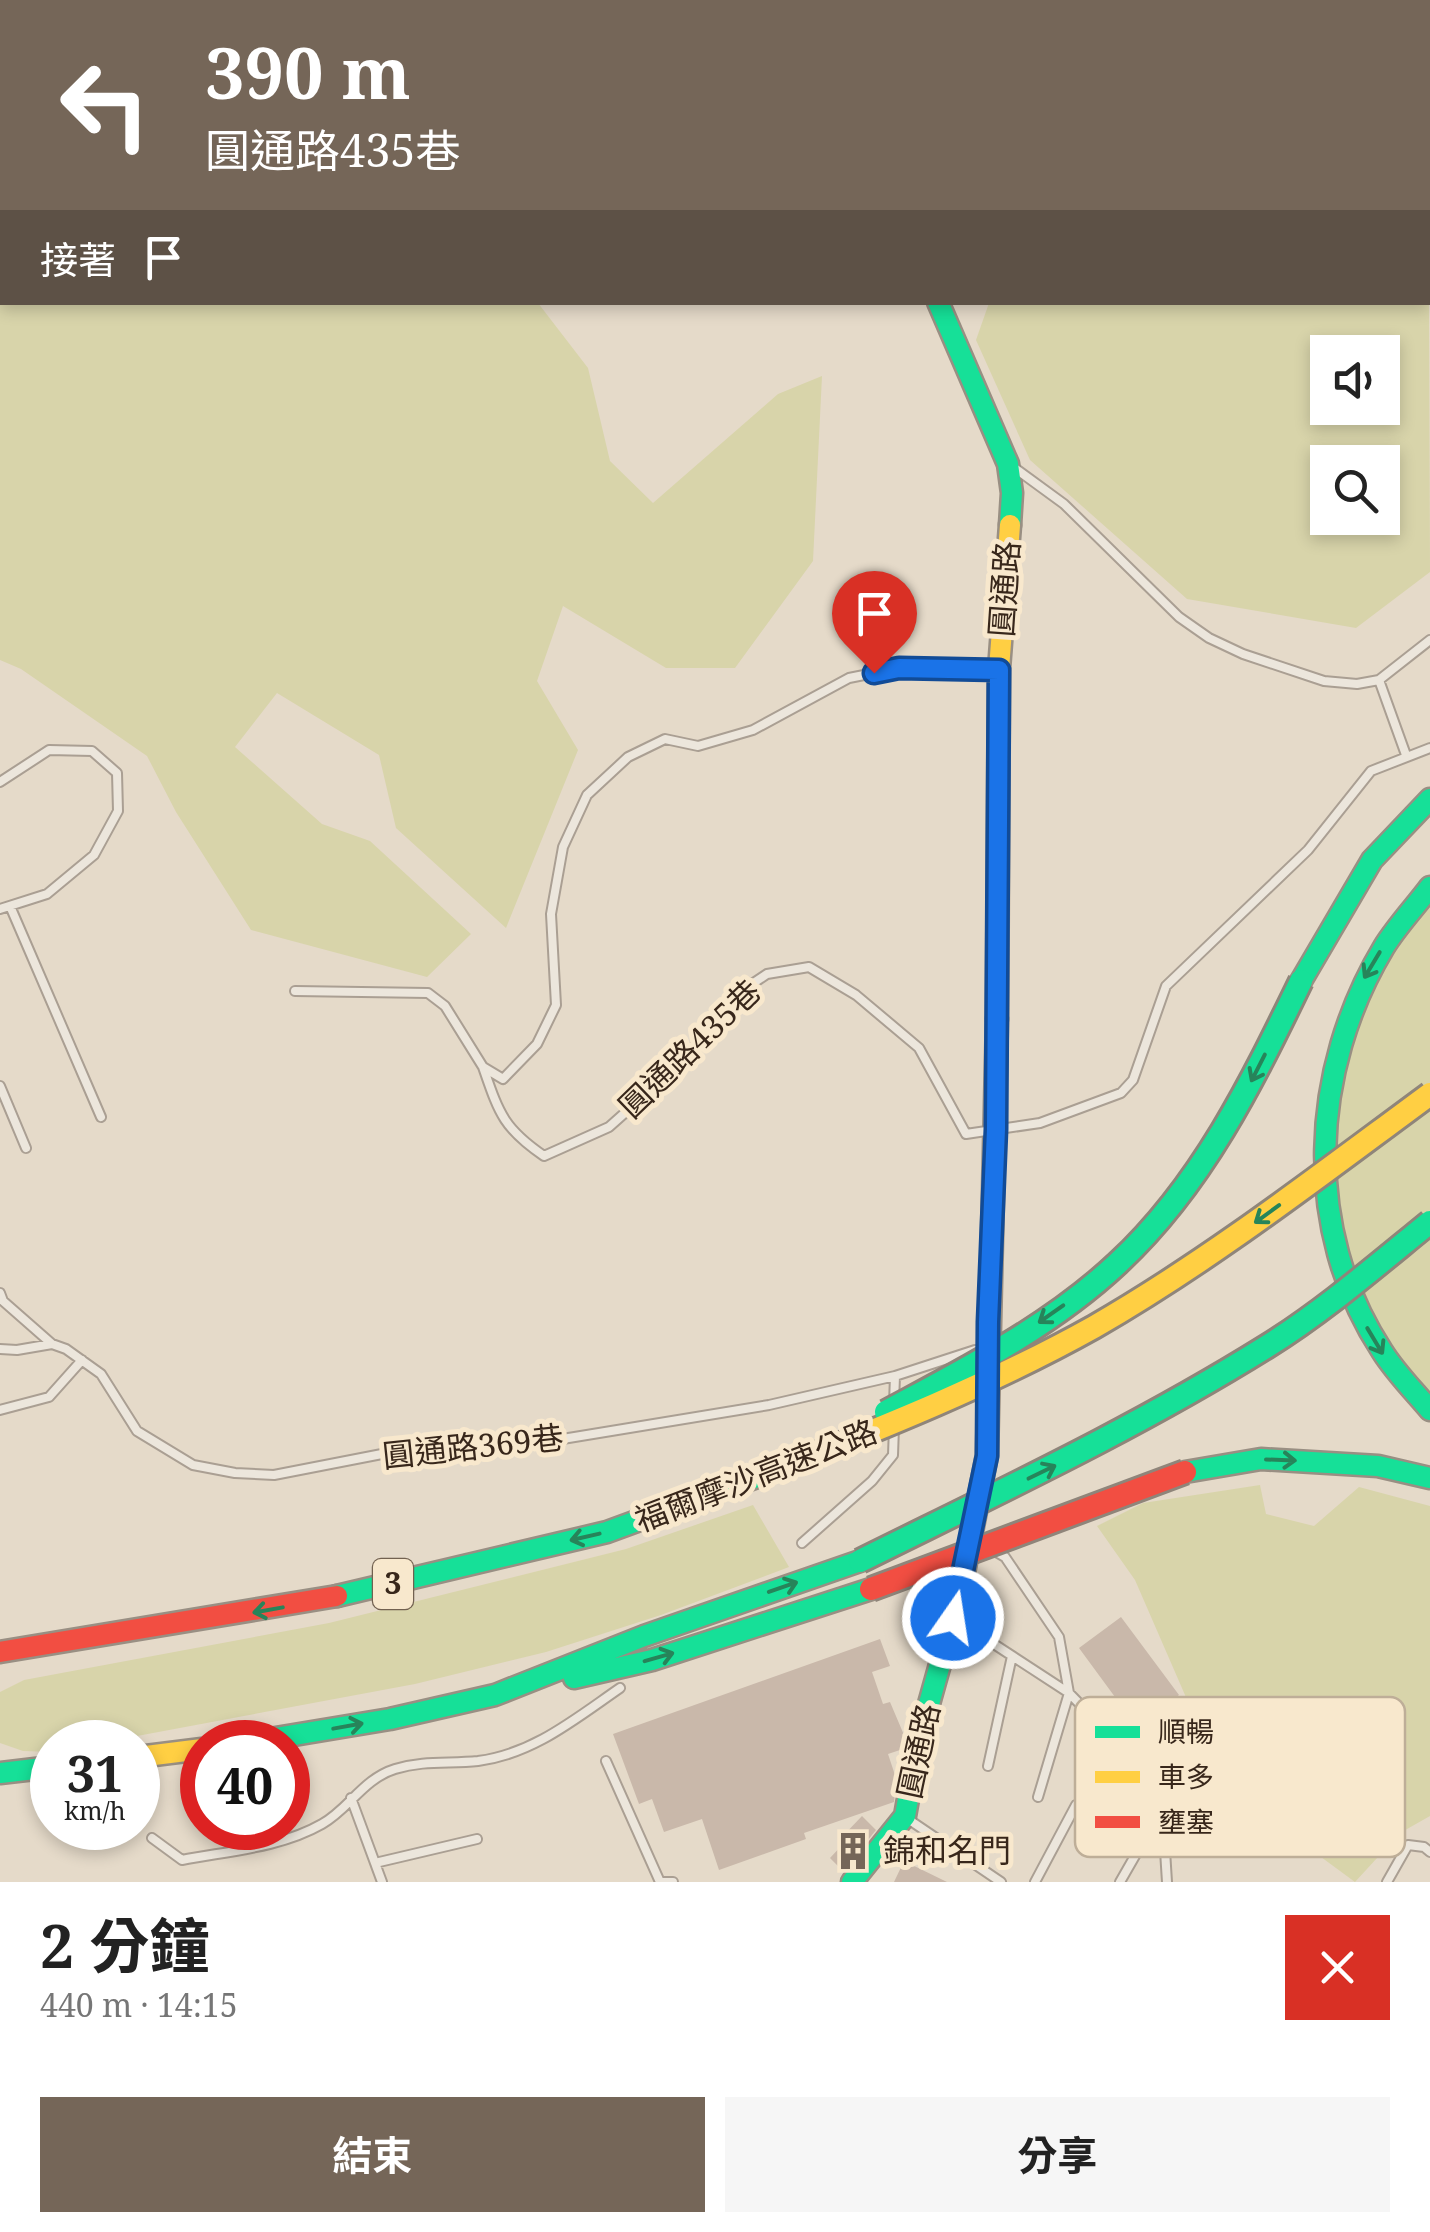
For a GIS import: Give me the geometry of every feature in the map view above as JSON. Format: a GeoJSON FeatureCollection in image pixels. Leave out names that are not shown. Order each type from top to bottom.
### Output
{"type":"FeatureCollection","features":[{"type":"Feature","properties":{"kind":"main road","name":"圓通路"},"geometry":{"type":"LineString","coordinates":[[852,1882],[905,1816],[918,1742],[953,1618],[987,1456],[996,1129],[999,670],[1012,492],[1008,464],[940,305]]}},
{"type":"Feature","properties":{"kind":"main road"},"geometry":{"type":"LineString","coordinates":[[776,1470],[982,1359],[1054,1313],[1119,1262],[1176,1197],[1214,1145],[1357,880],[1398,830],[1430,799]]}},
{"type":"Feature","properties":{"kind":"main road"},"geometry":{"type":"LineString","coordinates":[[1430,887],[1409,909],[1371,965],[1354,1000],[1327,1089],[1322,1130],[1324,1196],[1357,1310],[1381,1352],[1430,1410]]}},
{"type":"Feature","properties":{"kind":"main road","name":"福爾摩沙高速公路"},"geometry":{"type":"LineString","coordinates":[[0,1652],[358,1593],[607,1532],[776,1470],[938,1406],[1093,1328],[1231,1240],[1430,1094]]}},
{"type":"Feature","properties":{"kind":"main road"},"geometry":{"type":"LineString","coordinates":[[496,1695],[644,1636],[860,1560],[1080,1454],[1270,1344],[1430,1222]]}},
{"type":"Feature","properties":{"kind":"main road"},"geometry":{"type":"LineString","coordinates":[[310,1732],[390,1719],[652,1660],[871,1589],[1185,1472],[1261,1459],[1378,1466],[1430,1478]]}},
{"type":"Feature","properties":{"kind":"main road"},"geometry":{"type":"LineString","coordinates":[[0,1773],[30,1770]]}},
{"type":"Feature","properties":{"kind":"lane"},"geometry":{"type":"LineString","coordinates":[[1008,464],[1064,504],[1131,572],[1208,638],[1274,666],[1324,681],[1357,684],[1379,680],[1430,640]]}},
{"type":"Feature","properties":{"kind":"lane"},"geometry":{"type":"LineString","coordinates":[[295,991],[428,993],[444,1006],[483,1067],[503,1079],[536,1044],[556,1005],[551,914],[563,847],[586,795],[628,757],[665,739],[698,746],[753,730],[850,678],[899,668],[999,670]]}},
{"type":"Feature","properties":{"kind":"lane"},"geometry":{"type":"LineString","coordinates":[[1379,680],[1406,756]]}},
{"type":"Feature","properties":{"kind":"lane"},"geometry":{"type":"LineString","coordinates":[[996,1129],[1040,1123],[1121,1092],[1133,1080],[1166,986],[1308,850],[1371,771],[1430,748]]}},
{"type":"Feature","properties":{"kind":"lane"},"geometry":{"type":"LineString","coordinates":[[0,782],[49,750],[92,751],[117,774],[118,811],[94,854],[47,894],[5,907],[101,1117]]}},
{"type":"Feature","properties":{"kind":"lane","name":"圓通路435巷"},"geometry":{"type":"LineString","coordinates":[[483,1067],[498,1110],[514,1136],[544,1156],[609,1127],[682,1062],[736,994],[767,974],[809,966],[856,995],[919,1048],[966,1134],[996,1129]]}},
{"type":"Feature","properties":{"kind":"lane"},"geometry":{"type":"LineString","coordinates":[[0,1086],[26,1148]]}},
{"type":"Feature","properties":{"kind":"lane","name":"圓通路369巷"},"geometry":{"type":"LineString","coordinates":[[0,1293],[3,1301],[52,1344],[101,1374],[137,1431],[194,1465],[234,1473],[274,1475],[423,1446],[526,1445],[769,1405],[894,1376],[989,1346]]}},
{"type":"Feature","properties":{"kind":"lane"},"geometry":{"type":"LineString","coordinates":[[0,1349],[52,1344]]}},
{"type":"Feature","properties":{"kind":"lane"},"geometry":{"type":"LineString","coordinates":[[0,1410],[49,1398],[82,1360]]}},
{"type":"Feature","properties":{"kind":"lane"},"geometry":{"type":"LineString","coordinates":[[802,1543],[872,1481],[893,1455],[894,1376]]}},
{"type":"Feature","properties":{"kind":"lane"},"geometry":{"type":"LineString","coordinates":[[971,1538],[1005,1557],[1059,1638],[1069,1693],[1038,1797]]}},
{"type":"Feature","properties":{"kind":"lane"},"geometry":{"type":"LineString","coordinates":[[953,1618],[1075,1699]]}},
{"type":"Feature","properties":{"kind":"lane"},"geometry":{"type":"LineString","coordinates":[[988,1766],[1012,1656]]}},
{"type":"Feature","properties":{"kind":"lane"},"geometry":{"type":"LineString","coordinates":[[160,1844],[182,1860],[288,1840],[326,1822],[374,1778],[395,1769],[442,1759],[476,1761],[546,1740],[620,1688]]}},
{"type":"Feature","properties":{"kind":"lane"},"geometry":{"type":"LineString","coordinates":[[606,1761],[662,1882],[672,1882]]}},
{"type":"Feature","properties":{"kind":"lane"},"geometry":{"type":"LineString","coordinates":[[351,1798],[382,1882]]}},
{"type":"Feature","properties":{"kind":"lane"},"geometry":{"type":"LineString","coordinates":[[1036,1882],[1075,1807]]}},
{"type":"Feature","properties":{"kind":"lane"},"geometry":{"type":"LineString","coordinates":[[905,1816],[1000,1882]]}},
{"type":"Feature","properties":{"kind":"lane"},"geometry":{"type":"LineString","coordinates":[[374,1862],[476,1839]]}},
{"type":"Feature","properties":{"kind":"lane"},"geometry":{"type":"LineString","coordinates":[[1405,1851],[1408,1846],[1424,1847],[1430,1852]]}},
{"type":"Feature","properties":{"kind":"lane"},"geometry":{"type":"LineString","coordinates":[[1120,1882],[1134,1857]]}},
{"type":"Feature","properties":{"kind":"lane"},"geometry":{"type":"LineString","coordinates":[[1166,1857],[1167,1882]]}},
{"type":"Feature","properties":{"kind":"lane"},"geometry":{"type":"LineString","coordinates":[[1387,1882],[1402,1857]]}},
{"type":"Feature","properties":{"kind":"shaded area"},"geometry":{"type":"Polygon","coordinates":[[[0,305],[540,305],[588,368],[610,461],[653,503],[778,394],[822,376],[813,561],[735,668],[666,668],[563,606],[537,681],[578,750],[506,928],[396,828],[379,755],[277,693],[235,747],[322,824],[370,841],[471,934],[427,977],[251,930],[176,812],[147,756],[21,669],[0,660],[0,305]]]}},
{"type":"Feature","properties":{"kind":"shaded area"},"geometry":{"type":"Polygon","coordinates":[[[988,305],[1429,305],[1430,572],[1356,628],[1187,599],[1030,460],[976,340],[988,305]]]}},
{"type":"Feature","properties":{"kind":"shaded area"},"geometry":{"type":"Polygon","coordinates":[[[1430,902],[1430,1394],[1392,1350],[1363,1297],[1345,1246],[1329,1160],[1343,1060],[1392,947],[1430,902]]]}},
{"type":"Feature","properties":{"kind":"shaded area"},"geometry":{"type":"Polygon","coordinates":[[[1260,1485],[1266,1514],[1314,1526],[1359,1487],[1430,1506],[1430,1816],[1405,1830],[1405,1697],[1186,1697],[1135,1580],[1097,1526],[1143,1503],[1260,1485]]]}},
{"type":"Feature","properties":{"kind":"shaded area"},"geometry":{"type":"Polygon","coordinates":[[[753,1505],[789,1567],[661,1615],[546,1652],[415,1684],[223,1720],[180,1720],[180,1728],[160,1732],[160,1720],[30,1720],[30,1751],[0,1743],[0,1692],[24,1680],[329,1623],[626,1549],[753,1505]]]}},
{"type":"Feature","properties":{"kind":"shaded area"},"geometry":{"type":"Polygon","coordinates":[[[1321,1857],[1378,1857],[1355,1882],[1321,1857]]]}},
{"type":"Feature","properties":{"kind":"building"},"geometry":{"type":"Polygon","coordinates":[[[1121,1617],[1179,1695],[1115,1697],[1079,1648],[1121,1617]]]}},
{"type":"Feature","properties":{"kind":"building"},"geometry":{"type":"Polygon","coordinates":[[[880,1639],[890,1666],[872,1672],[883,1704],[890,1702],[904,1735],[903,1749],[888,1754],[897,1781],[894,1802],[804,1833],[806,1839],[719,1870],[702,1819],[664,1832],[652,1799],[639,1804],[613,1734],[880,1639]]]}},
{"type":"Feature","properties":{"kind":"building","name":"錦和名門"},"geometry":{"type":"Polygon","coordinates":[[[862,1816],[876,1830],[843,1871],[830,1858],[844,1843],[840,1839],[862,1816]]]}},
{"type":"Feature","properties":{"kind":"building"},"geometry":{"type":"Polygon","coordinates":[[[904,1861],[947,1882],[894,1882],[904,1861]]]}},
{"type":"Feature","properties":{"kind":"traffic: fast"},"geometry":{"type":"LineString","coordinates":[[939,305],[1008,464],[1012,493],[1010,525]]}},
{"type":"Feature","properties":{"kind":"traffic: fast"},"geometry":{"type":"LineString","coordinates":[[1301,981],[1372,860],[1430,799]]}},
{"type":"Feature","properties":{"kind":"traffic: fast"},"geometry":{"type":"LineString","coordinates":[[1430,887],[1389,939],[1359,995],[1341,1045],[1325,1149],[1328,1202],[1338,1254],[1356,1304],[1387,1359],[1430,1410]]}},
{"type":"Feature","properties":{"kind":"traffic: fast"},"geometry":{"type":"LineString","coordinates":[[886,1412],[977,1363],[1065,1307],[1148,1233],[1223,1131],[1301,981]]}},
{"type":"Feature","properties":{"kind":"traffic: fast"},"geometry":{"type":"LineString","coordinates":[[852,1882],[905,1816],[918,1743],[960,1593],[987,1455],[997,1019]]}},
{"type":"Feature","properties":{"kind":"traffic: fast"},"geometry":{"type":"LineString","coordinates":[[860,1561],[1066,1459],[1217,1377],[1309,1318],[1430,1222]]}},
{"type":"Feature","properties":{"kind":"traffic: fast"},"geometry":{"type":"LineString","coordinates":[[1185,1472],[1261,1459],[1378,1466],[1430,1478]]}},
{"type":"Feature","properties":{"kind":"traffic: fast"},"geometry":{"type":"LineString","coordinates":[[337,1596],[607,1532],[776,1470]]}},
{"type":"Feature","properties":{"kind":"traffic: fast"},"geometry":{"type":"LineString","coordinates":[[310,1732],[495,1695],[644,1636],[860,1561]]}},
{"type":"Feature","properties":{"kind":"traffic: fast"},"geometry":{"type":"LineString","coordinates":[[574,1678],[652,1660],[871,1589]]}},
{"type":"Feature","properties":{"kind":"traffic: fast"},"geometry":{"type":"LineString","coordinates":[[0,1773],[30,1770]]}},
{"type":"Feature","properties":{"kind":"traffic: slow"},"geometry":{"type":"LineString","coordinates":[[997,1019],[999,669],[1010,525]]}},
{"type":"Feature","properties":{"kind":"traffic: slow"},"geometry":{"type":"LineString","coordinates":[[776,1470],[977,1386],[1094,1327],[1223,1245],[1430,1094]]}},
{"type":"Feature","properties":{"kind":"traffic: slow"},"geometry":{"type":"LineString","coordinates":[[160,1754],[180,1752]]}},
{"type":"Feature","properties":{"kind":"traffic: jam"},"geometry":{"type":"LineString","coordinates":[[871,1589],[1185,1472]]}},
{"type":"Feature","properties":{"kind":"traffic: jam"},"geometry":{"type":"LineString","coordinates":[[0,1652],[337,1596]]}},
{"type":"Feature","properties":{"kind":"place","name":"錦和名門"},"geometry":{"type":"Point","coordinates":[853,1851]}},
{"type":"Feature","properties":{"kind":"route"},"geometry":{"type":"LineString","coordinates":[[874,673],[899,668],[999,670],[996,1129],[987,1456],[953,1618]]}}]}
